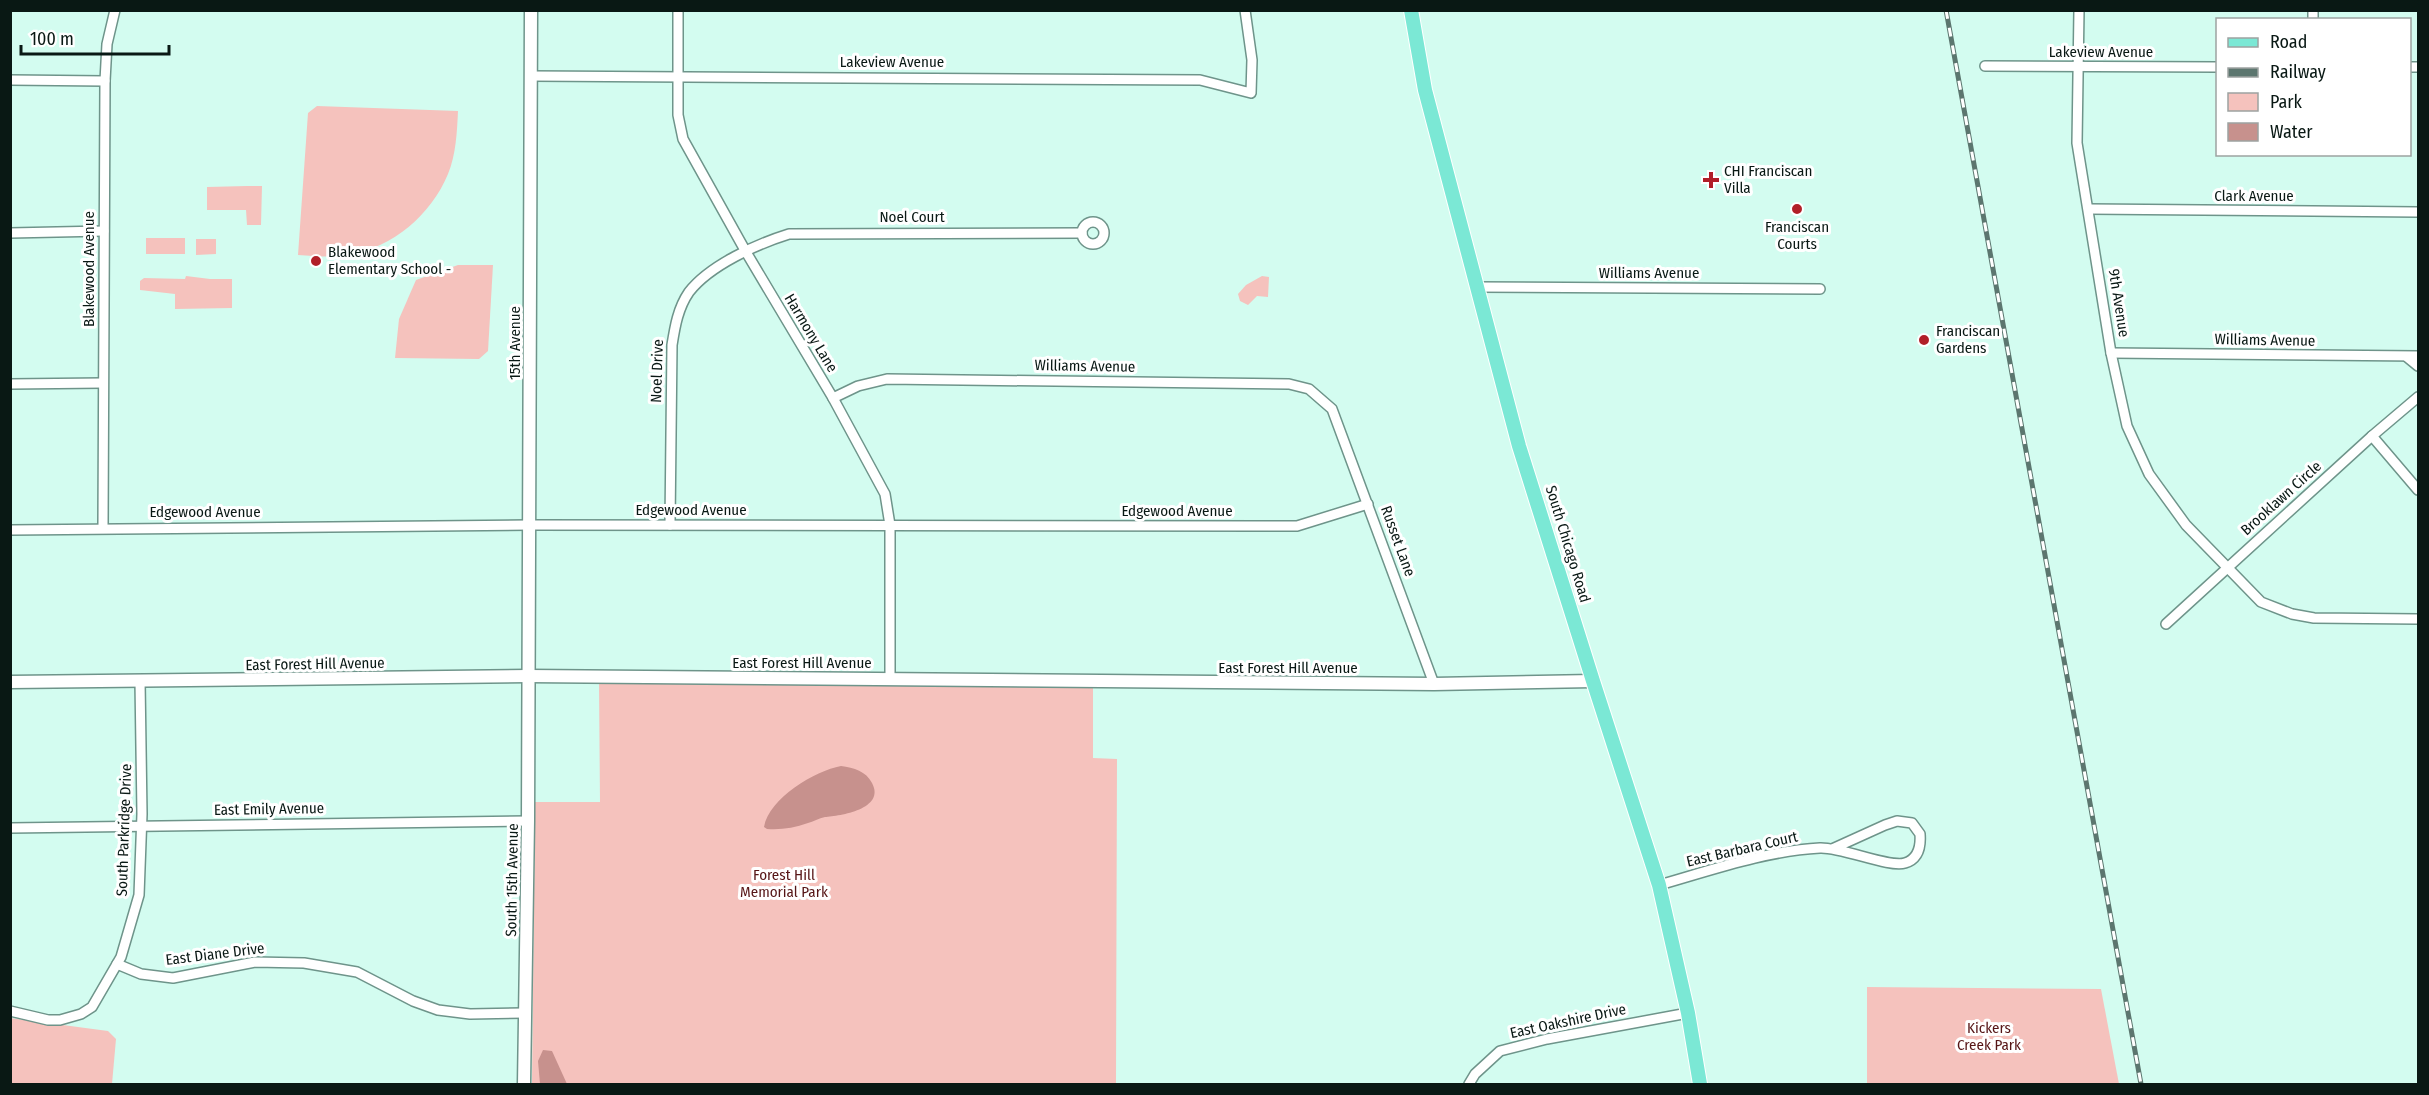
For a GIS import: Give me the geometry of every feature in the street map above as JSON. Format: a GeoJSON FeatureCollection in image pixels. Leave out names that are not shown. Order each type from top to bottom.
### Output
{"type":"FeatureCollection","features":[{"type":"Feature","properties":{"kind":"main road","name":"South Chicago Road"},"geometry":{"type":"LineString","coordinates":[[1411,10],[1425,90],[1519,446],[1659,885],[1688,1013],[1700,1084]]}},
{"type":"Feature","properties":{"kind":"street","name":"Blakewood Avenue"},"geometry":{"type":"LineString","coordinates":[[103,528],[105,81],[107,45],[115,10]]}},
{"type":"Feature","properties":{"kind":"street","name":"15th Avenue"},"geometry":{"type":"LineString","coordinates":[[528,676],[531,10]]}},
{"type":"Feature","properties":{"kind":"street","name":"Harmony Lane"},"geometry":{"type":"LineString","coordinates":[[678,10],[678,115],[683,139],[746,252],[833,398],[885,494],[890,525],[890,679]]}},
{"type":"Feature","properties":{"kind":"street","name":"Lakeview Avenue"},"geometry":{"type":"LineString","coordinates":[[531,76],[678,75],[1200,80],[1251,93],[1252,60],[1245,10]]}},
{"type":"Feature","properties":{"kind":"street","name":"9th Avenue"},"geometry":{"type":"LineString","coordinates":[[2079,10],[2077,143],[2111,353],[2127,426],[2149,474],[2186,525],[2226,568]]}},
{"type":"Feature","properties":{"kind":"street","name":"Lakeview Avenue"},"geometry":{"type":"LineString","coordinates":[[1985,66],[2216,67]]}},
{"type":"Feature","properties":{"kind":"street"},"geometry":{"type":"LineString","coordinates":[[10,80],[105,81]]}},
{"type":"Feature","properties":{"kind":"street","name":"Clark Avenue"},"geometry":{"type":"LineString","coordinates":[[2089,209],[2418,212]]}},
{"type":"Feature","properties":{"kind":"street"},"geometry":{"type":"LineString","coordinates":[[10,233],[104,231]]}},
{"type":"Feature","properties":{"kind":"street","name":"Noel Court"},"geometry":{"type":"LineString","coordinates":[[746,252],[767,241],[789,234],[807,232],[1082,233]]}},
{"type":"Feature","properties":{"kind":"street","name":"Noel Drive"},"geometry":{"type":"LineString","coordinates":[[670,525],[672,345],[677,316],[690,292],[715,268],[746,252]]}},
{"type":"Feature","properties":{"kind":"street","name":"Williams Avenue"},"geometry":{"type":"LineString","coordinates":[[1477,287],[1820,289]]}},
{"type":"Feature","properties":{"kind":"street","name":"Williams Avenue"},"geometry":{"type":"LineString","coordinates":[[2111,353],[2418,356]]}},
{"type":"Feature","properties":{"kind":"street"},"geometry":{"type":"LineString","coordinates":[[2407,357],[2418,366]]}},
{"type":"Feature","properties":{"kind":"street","name":"Williams Avenue"},"geometry":{"type":"LineString","coordinates":[[833,398],[858,386],[888,379],[1131,380],[1179,384],[1289,384],[1309,389],[1332,410]]}},
{"type":"Feature","properties":{"kind":"street"},"geometry":{"type":"LineString","coordinates":[[10,384],[103,383]]}},
{"type":"Feature","properties":{"kind":"street","name":"Brooklawn Circle"},"geometry":{"type":"LineString","coordinates":[[2166,624],[2372,436],[2418,397]]}},
{"type":"Feature","properties":{"kind":"street","name":"Russet Lane"},"geometry":{"type":"LineString","coordinates":[[1332,410],[1434,684]]}},
{"type":"Feature","properties":{"kind":"street"},"geometry":{"type":"LineString","coordinates":[[2372,436],[2418,490]]}},
{"type":"Feature","properties":{"kind":"street","name":"Edgewood Avenue"},"geometry":{"type":"LineString","coordinates":[[10,530],[529,525],[1297,526],[1368,504]]}},
{"type":"Feature","properties":{"kind":"street"},"geometry":{"type":"LineString","coordinates":[[2226,568],[2261,602],[2292,614],[2314,618],[2418,619]]}},
{"type":"Feature","properties":{"kind":"street","name":"East Forest Hill Avenue"},"geometry":{"type":"LineString","coordinates":[[10,682],[528,676],[1434,684],[1593,681]]}},
{"type":"Feature","properties":{"kind":"street","name":"South 15th Avenue"},"geometry":{"type":"LineString","coordinates":[[524,1084],[528,676]]}},
{"type":"Feature","properties":{"kind":"street","name":"South Parkridge Drive"},"geometry":{"type":"LineString","coordinates":[[10,1011],[48,1020],[60,1020],[81,1014],[92,1007],[117,964],[139,895],[142,826],[140,681]]}},
{"type":"Feature","properties":{"kind":"street","name":"East Emily Avenue"},"geometry":{"type":"LineString","coordinates":[[10,828],[528,821]]}},
{"type":"Feature","properties":{"kind":"street","name":"East Barbara Court"},"geometry":{"type":"LineString","coordinates":[[1659,885],[1777,854],[1832,849],[1901,864],[1915,858],[1919,850],[1920,834],[1912,823],[1897,821],[1832,849]]}},
{"type":"Feature","properties":{"kind":"street","name":"East Diane Drive"},"geometry":{"type":"LineString","coordinates":[[117,964],[141,974],[173,978],[255,962],[304,963],[357,972],[413,1001],[438,1010],[470,1014],[524,1013]]}},
{"type":"Feature","properties":{"kind":"street","name":"East Oakshire Drive"},"geometry":{"type":"LineString","coordinates":[[1469,1084],[1475,1074],[1500,1051],[1547,1039],[1688,1013]]}},
{"type":"Feature","properties":{"kind":"green space"},"geometry":{"type":"Polygon","coordinates":[[[317,106],[458,111],[453,159],[441,189],[421,216],[409,227],[381,245],[349,255],[298,255],[308,113],[317,106]]]}},
{"type":"Feature","properties":{"kind":"green space"},"geometry":{"type":"Polygon","coordinates":[[[262,186],[261,225],[247,225],[246,210],[207,210],[207,187],[262,186]]]}},
{"type":"Feature","properties":{"kind":"green space"},"geometry":{"type":"Polygon","coordinates":[[[146,238],[185,238],[185,254],[146,254],[146,238]]]}},
{"type":"Feature","properties":{"kind":"green space"},"geometry":{"type":"Polygon","coordinates":[[[196,239],[216,239],[216,254],[196,255],[196,239]]]}},
{"type":"Feature","properties":{"kind":"green space"},"geometry":{"type":"Polygon","coordinates":[[[458,265],[493,265],[488,351],[479,359],[395,358],[399,319],[416,280],[458,265]]]}},
{"type":"Feature","properties":{"kind":"green space"},"geometry":{"type":"Polygon","coordinates":[[[186,276],[232,279],[232,308],[175,309],[175,294],[140,290],[140,281],[144,278],[185,279],[186,276]]]}},
{"type":"Feature","properties":{"kind":"green space"},"geometry":{"type":"Polygon","coordinates":[[[1262,276],[1269,277],[1268,297],[1257,296],[1248,305],[1240,301],[1238,294],[1246,285],[1262,276]]]}},
{"type":"Feature","properties":{"kind":"green space","name":"Forest Hill Memorial Park"},"geometry":{"type":"Polygon","coordinates":[[[599,682],[1093,685],[1093,758],[1117,759],[1116,1084],[532,1084],[535,802],[600,802],[599,682]]]}},
{"type":"Feature","properties":{"kind":"green space","name":"Kickers Creek Park"},"geometry":{"type":"Polygon","coordinates":[[[1867,987],[2101,989],[2119,1084],[1867,1084],[1867,987]]]}},
{"type":"Feature","properties":{"kind":"green space"},"geometry":{"type":"Polygon","coordinates":[[[10,1018],[108,1031],[116,1039],[112,1084],[11,1084],[10,1018]]]}},
{"type":"Feature","properties":{"kind":"water"},"geometry":{"type":"Polygon","coordinates":[[[841,766],[859,771],[872,783],[875,792],[873,799],[867,805],[850,813],[793,827],[767,829],[764,827],[774,806],[784,796],[807,780],[841,766]]]}},
{"type":"Feature","properties":{"kind":"water"},"geometry":{"type":"Polygon","coordinates":[[[543,1050],[552,1051],[567,1084],[540,1084],[538,1061],[543,1050]]]}},
{"type":"Feature","properties":{"kind":"railway"},"geometry":{"type":"LineString","coordinates":[[1946,10],[2141,1084]]}},
{"type":"Feature","properties":{"kind":"place","name":"CHI Franciscan Villa"},"geometry":{"type":"Point","coordinates":[1711,180]}},
{"type":"Feature","properties":{"kind":"place","name":"Franciscan Courts"},"geometry":{"type":"Point","coordinates":[1797,209]}},
{"type":"Feature","properties":{"kind":"place","name":"Blakewood Elementary School -"},"geometry":{"type":"Point","coordinates":[316,261]}},
{"type":"Feature","properties":{"kind":"place","name":"Franciscan Gardens"},"geometry":{"type":"Point","coordinates":[1924,340]}}]}
